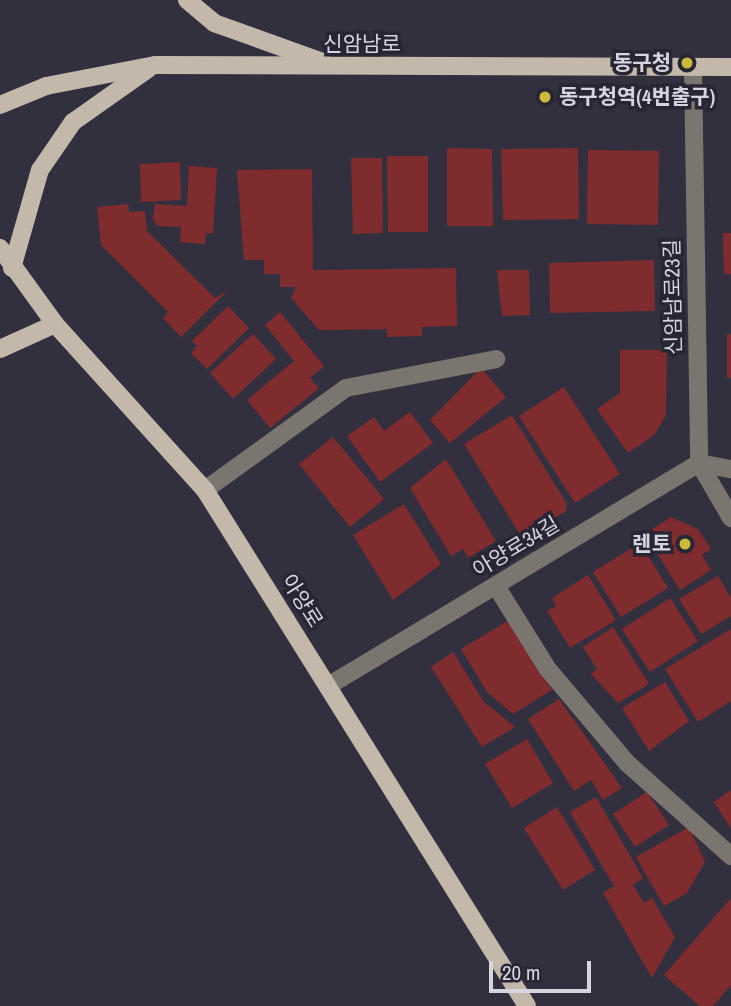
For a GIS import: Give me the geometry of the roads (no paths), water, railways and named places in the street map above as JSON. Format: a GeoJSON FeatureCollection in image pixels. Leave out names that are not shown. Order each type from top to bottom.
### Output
{"type":"FeatureCollection","features":[{"type":"Feature","properties":{"kind":"main road"},"geometry":{"type":"LineString","coordinates":[[187,0],[214,23],[336,67]]}},
{"type":"Feature","properties":{"kind":"main road"},"geometry":{"type":"LineString","coordinates":[[12,268],[40,170],[73,122],[155,65]]}},
{"type":"Feature","properties":{"kind":"main road","name":"신암남로"},"geometry":{"type":"LineString","coordinates":[[0,104],[46,86],[155,65],[731,66]]}},
{"type":"Feature","properties":{"kind":"main road","name":"아양로"},"geometry":{"type":"LineString","coordinates":[[0,248],[55,324],[205,490],[527,1006]]}},
{"type":"Feature","properties":{"kind":"main road"},"geometry":{"type":"LineString","coordinates":[[0,349],[55,324]]}},
{"type":"Feature","properties":{"kind":"street","name":"신암남로23길"},"geometry":{"type":"LineString","coordinates":[[693,67],[699,463],[731,518]]}},
{"type":"Feature","properties":{"kind":"street"},"geometry":{"type":"LineString","coordinates":[[205,490],[346,388],[496,359]]}},
{"type":"Feature","properties":{"kind":"street"},"geometry":{"type":"LineString","coordinates":[[699,463],[731,469]]}},
{"type":"Feature","properties":{"kind":"street","name":"아양로34길"},"geometry":{"type":"LineString","coordinates":[[328,686],[699,463]]}},
{"type":"Feature","properties":{"kind":"street"},"geometry":{"type":"LineString","coordinates":[[496,586],[547,667],[627,762],[731,856]]}},
{"type":"Feature","properties":{"kind":"place","name":"동구청"},"geometry":{"type":"Point","coordinates":[687,63]}},
{"type":"Feature","properties":{"kind":"place","name":"동구청역(4번출구)"},"geometry":{"type":"Point","coordinates":[545,97]}},
{"type":"Feature","properties":{"kind":"place","name":"렌토"},"geometry":{"type":"Point","coordinates":[685,544]}}]}
